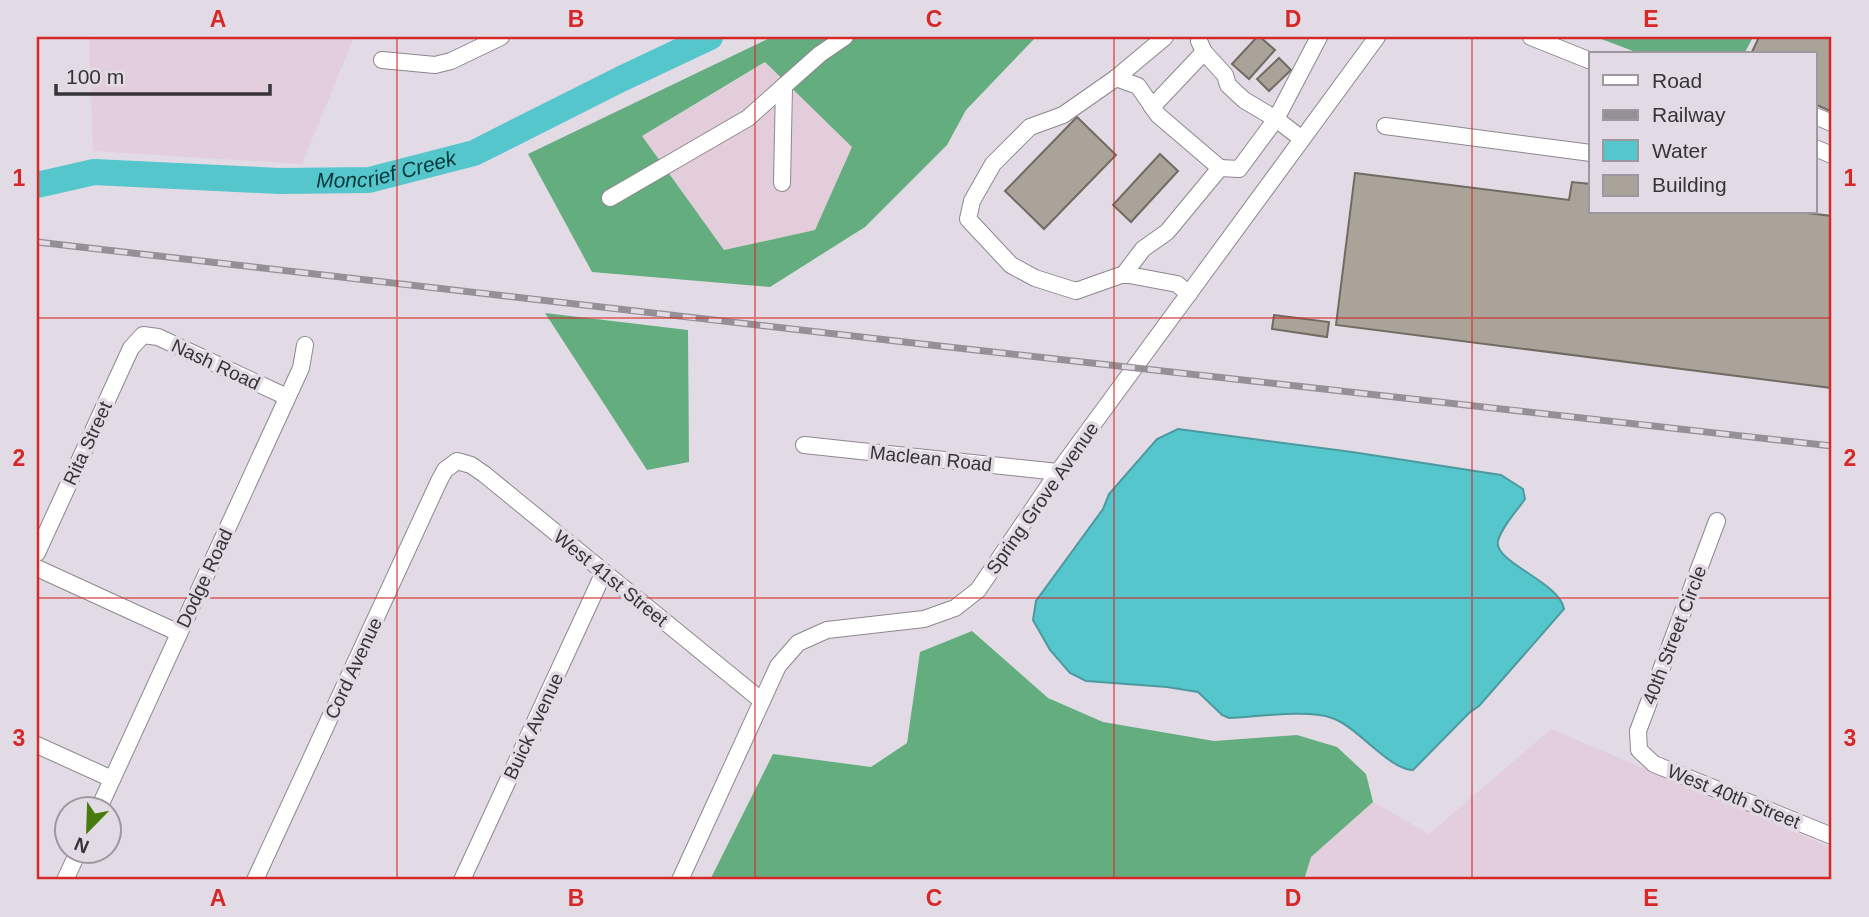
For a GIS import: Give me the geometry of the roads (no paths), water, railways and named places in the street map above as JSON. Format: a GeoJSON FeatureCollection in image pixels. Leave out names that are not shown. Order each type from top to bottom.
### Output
{"type":"FeatureCollection","features":[{"type":"Feature","properties":{"kind":"street"},"geometry":{"type":"LineString","coordinates":[[382,60],[435,65],[451,61],[501,37]]}},
{"type":"Feature","properties":{"kind":"street"},"geometry":{"type":"LineString","coordinates":[[610,198],[748,118],[820,54],[845,37]]}},
{"type":"Feature","properties":{"kind":"street"},"geometry":{"type":"LineString","coordinates":[[1165,37],[1116,78],[1063,115],[1030,127],[993,164],[972,201],[968,219],[1011,265],[1035,278],[1076,291],[1124,274],[1177,284],[1189,294]]}},
{"type":"Feature","properties":{"kind":"street"},"geometry":{"type":"LineString","coordinates":[[1116,78],[1138,86],[1158,115],[1220,168],[1239,169],[1276,119],[1319,37]]}},
{"type":"Feature","properties":{"kind":"street","name":"Spring Grove Avenue"},"geometry":{"type":"LineString","coordinates":[[680,880],[778,666],[798,643],[827,630],[924,618],[955,608],[978,590],[1058,472],[1377,37]]}},
{"type":"Feature","properties":{"kind":"street"},"geometry":{"type":"LineString","coordinates":[[1531,37],[1589,60]]}},
{"type":"Feature","properties":{"kind":"street"},"geometry":{"type":"LineString","coordinates":[[1152,107],[1199,42],[1225,75],[1228,85],[1244,100],[1302,139]]}},
{"type":"Feature","properties":{"kind":"street"},"geometry":{"type":"LineString","coordinates":[[782,183],[784,86]]}},
{"type":"Feature","properties":{"kind":"street"},"geometry":{"type":"LineString","coordinates":[[1385,126],[1589,153]]}},
{"type":"Feature","properties":{"kind":"street"},"geometry":{"type":"LineString","coordinates":[[1124,274],[1143,248],[1167,232],[1220,168]]}},
{"type":"Feature","properties":{"kind":"street","name":"Nash Road"},"geometry":{"type":"LineString","coordinates":[[142,335],[158,337],[287,397]]}},
{"type":"Feature","properties":{"kind":"street","name":"Rita Street"},"geometry":{"type":"LineString","coordinates":[[37,553],[131,348],[142,335]]}},
{"type":"Feature","properties":{"kind":"street","name":"Dodge Road"},"geometry":{"type":"LineString","coordinates":[[105,794],[301,368],[305,345]]}},
{"type":"Feature","properties":{"kind":"street","name":"Maclean Road"},"geometry":{"type":"LineString","coordinates":[[804,445],[1058,472]]}},
{"type":"Feature","properties":{"kind":"street","name":"West 41st Street"},"geometry":{"type":"LineString","coordinates":[[457,461],[471,465],[484,474],[762,701]]}},
{"type":"Feature","properties":{"kind":"street","name":"Cord Avenue"},"geometry":{"type":"LineString","coordinates":[[255,880],[439,481],[445,470],[457,461]]}},
{"type":"Feature","properties":{"kind":"street","name":"40th Street Circle"},"geometry":{"type":"LineString","coordinates":[[1639,750],[1638,731],[1717,521]]}},
{"type":"Feature","properties":{"kind":"street"},"geometry":{"type":"LineString","coordinates":[[37,568],[179,633]]}},
{"type":"Feature","properties":{"kind":"street","name":"Buick Avenue"},"geometry":{"type":"LineString","coordinates":[[462,880],[604,572]]}},
{"type":"Feature","properties":{"kind":"street"},"geometry":{"type":"LineString","coordinates":[[37,745],[112,779]]}},
{"type":"Feature","properties":{"kind":"street","name":"West 40th Street"},"geometry":{"type":"LineString","coordinates":[[1639,750],[1654,764],[1832,836]]}},
{"type":"Feature","properties":{"kind":"street"},"geometry":{"type":"LineString","coordinates":[[65,880],[72,864]]}},
{"type":"Feature","properties":{"kind":"water"},"geometry":{"type":"Polygon","coordinates":[[[1178,429],[1501,475],[1523,489],[1525,499],[1503,530],[1498,541],[1499,549],[1551,590],[1560,599],[1564,609],[1479,706],[1413,770],[1393,763],[1342,723],[1322,715],[1229,718],[1222,715],[1198,692],[1086,681],[1070,673],[1050,650],[1033,620],[1036,601],[1103,509],[1109,494],[1157,439],[1178,429]]]}},
{"type":"Feature","properties":{"kind":"waterway","name":"Moncrief Creek"},"geometry":{"type":"LineString","coordinates":[[37,185],[94,172],[279,181],[369,180],[474,153],[710,37]]}},
{"type":"Feature","properties":{"kind":"railway"},"geometry":{"type":"LineString","coordinates":[[37,242],[1832,446]]}}]}
